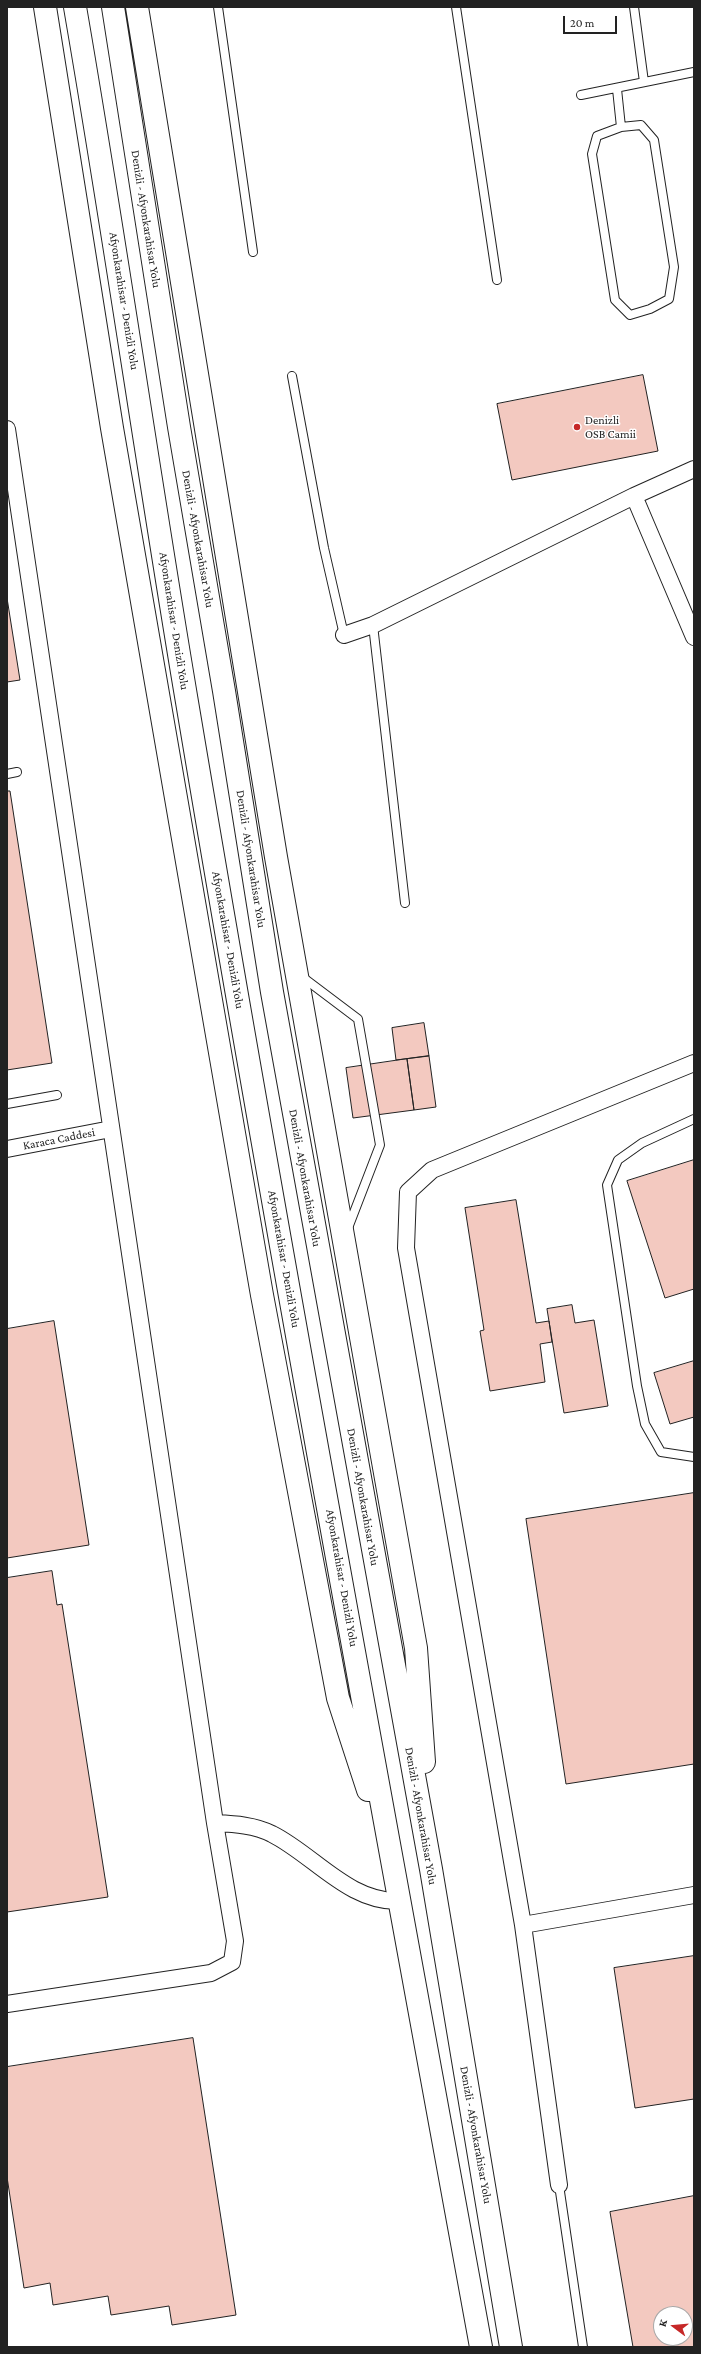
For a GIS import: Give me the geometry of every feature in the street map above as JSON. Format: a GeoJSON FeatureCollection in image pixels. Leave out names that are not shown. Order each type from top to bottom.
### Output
{"type":"FeatureCollection","features":[{"type":"Feature","properties":{"kind":"highway"},"geometry":{"type":"LineString","coordinates":[[45,7],[114,444],[265,1310],[338,1698],[394,1871],[480,2347]]}},
{"type":"Feature","properties":{"kind":"highway","name":"Afyonkarahisar - Denizli Yolu"},"geometry":{"type":"LineString","coordinates":[[75,7],[111,215],[188,708],[293,1308],[394,1871]]}},
{"type":"Feature","properties":{"kind":"highway","name":"Denizli - Afyonkarahisar Yolu"},"geometry":{"type":"LineString","coordinates":[[113,7],[179,427],[224,691],[273,1000],[431,1869],[511,2347]]}},
{"type":"Feature","properties":{"kind":"highway"},"geometry":{"type":"LineString","coordinates":[[137,7],[297,972],[416,1648],[431,1869]]}},
{"type":"Feature","properties":{"kind":"street"},"geometry":{"type":"LineString","coordinates":[[7,429],[111,1128],[235,1941],[232,1962],[211,1973],[7,2004]]}},
{"type":"Feature","properties":{"kind":"street"},"geometry":{"type":"LineString","coordinates":[[344,635],[373,624],[634,496],[694,469]]}},
{"type":"Feature","properties":{"kind":"street"},"geometry":{"type":"LineString","coordinates":[[634,496],[694,637]]}},
{"type":"Feature","properties":{"kind":"street"},"geometry":{"type":"LineString","coordinates":[[559,2185],[523,1925],[406,1248],[408,1192],[432,1170],[694,1064]]}},
{"type":"Feature","properties":{"kind":"street","name":"Karaca Caddesi"},"geometry":{"type":"LineString","coordinates":[[7,1148],[111,1128]]}},
{"type":"Feature","properties":{"kind":"street"},"geometry":{"type":"LineString","coordinates":[[216,1823],[255,1828],[273,1834],[363,1894],[380,1900],[400,1901]]}},
{"type":"Feature","properties":{"kind":"street"},"geometry":{"type":"LineString","coordinates":[[523,1925],[694,1895]]}},
{"type":"Feature","properties":{"kind":"lane"},"geometry":{"type":"LineString","coordinates":[[218,7],[253,252]]}},
{"type":"Feature","properties":{"kind":"lane"},"geometry":{"type":"LineString","coordinates":[[456,7],[497,280]]}},
{"type":"Feature","properties":{"kind":"lane"},"geometry":{"type":"LineString","coordinates":[[634,7],[644,82]]}},
{"type":"Feature","properties":{"kind":"lane"},"geometry":{"type":"LineString","coordinates":[[581,95],[617,89],[694,72]]}},
{"type":"Feature","properties":{"kind":"lane"},"geometry":{"type":"LineString","coordinates":[[617,89],[621,127]]}},
{"type":"Feature","properties":{"kind":"lane"},"geometry":{"type":"LineString","coordinates":[[641,125],[654,140],[674,267],[669,299],[650,309],[630,315],[615,300],[592,154],[597,136],[621,127],[641,125]]}},
{"type":"Feature","properties":{"kind":"lane"},"geometry":{"type":"LineString","coordinates":[[292,376],[324,548],[344,635]]}},
{"type":"Feature","properties":{"kind":"lane"},"geometry":{"type":"LineString","coordinates":[[373,624],[405,903]]}},
{"type":"Feature","properties":{"kind":"lane"},"geometry":{"type":"LineString","coordinates":[[7,774],[17,772]]}},
{"type":"Feature","properties":{"kind":"lane"},"geometry":{"type":"LineString","coordinates":[[297,972],[358,1019],[380,1145],[344,1238]]}},
{"type":"Feature","properties":{"kind":"lane"},"geometry":{"type":"LineString","coordinates":[[7,1104],[57,1095]]}},
{"type":"Feature","properties":{"kind":"lane"},"geometry":{"type":"LineString","coordinates":[[694,1119],[642,1143],[618,1160],[607,1185],[624,1305],[645,1424],[661,1452],[694,1457]]}},
{"type":"Feature","properties":{"kind":"lane"},"geometry":{"type":"LineString","coordinates":[[559,2185],[582,2347]]}},
{"type":"Feature","properties":{"kind":"building","name":"Denizli OSB Camii"},"geometry":{"type":"Polygon","coordinates":[[[643,375],[658,451],[512,480],[497,404],[643,375]]]}},
{"type":"Feature","properties":{"kind":"building"},"geometry":{"type":"Polygon","coordinates":[[[7,598],[20,680],[7,682],[7,598]]]}},
{"type":"Feature","properties":{"kind":"building"},"geometry":{"type":"Polygon","coordinates":[[[7,791],[10,791],[52,1063],[7,1070],[7,791]]]}},
{"type":"Feature","properties":{"kind":"building"},"geometry":{"type":"Polygon","coordinates":[[[424,1023],[429,1056],[396,1060],[392,1028],[424,1023]]]}},
{"type":"Feature","properties":{"kind":"building"},"geometry":{"type":"Polygon","coordinates":[[[429,1056],[436,1107],[414,1110],[407,1059],[429,1056]]]}},
{"type":"Feature","properties":{"kind":"building"},"geometry":{"type":"Polygon","coordinates":[[[407,1059],[414,1110],[353,1118],[346,1068],[407,1059]]]}},
{"type":"Feature","properties":{"kind":"building"},"geometry":{"type":"Polygon","coordinates":[[[694,1160],[694,1289],[665,1298],[627,1181],[694,1160]]]}},
{"type":"Feature","properties":{"kind":"building"},"geometry":{"type":"Polygon","coordinates":[[[516,1200],[536,1323],[549,1321],[552,1342],[540,1344],[545,1382],[490,1391],[480,1331],[484,1330],[465,1208],[516,1200]]]}},
{"type":"Feature","properties":{"kind":"building"},"geometry":{"type":"Polygon","coordinates":[[[572,1305],[575,1323],[594,1320],[608,1406],[564,1413],[547,1309],[572,1305]]]}},
{"type":"Feature","properties":{"kind":"building"},"geometry":{"type":"Polygon","coordinates":[[[54,1321],[89,1545],[7,1558],[7,1329],[54,1321]]]}},
{"type":"Feature","properties":{"kind":"building"},"geometry":{"type":"Polygon","coordinates":[[[694,1361],[694,1417],[670,1424],[654,1373],[694,1361]]]}},
{"type":"Feature","properties":{"kind":"building"},"geometry":{"type":"Polygon","coordinates":[[[694,1493],[694,1764],[566,1784],[526,1519],[694,1493]]]}},
{"type":"Feature","properties":{"kind":"building"},"geometry":{"type":"Polygon","coordinates":[[[52,1571],[57,1605],[62,1604],[108,1897],[7,1912],[7,1578],[52,1571]]]}},
{"type":"Feature","properties":{"kind":"building"},"geometry":{"type":"Polygon","coordinates":[[[694,1956],[694,2099],[635,2108],[614,1968],[694,1956]]]}},
{"type":"Feature","properties":{"kind":"building"},"geometry":{"type":"Polygon","coordinates":[[[193,2038],[236,2315],[172,2325],[169,2306],[111,2315],[108,2296],[53,2305],[50,2283],[24,2288],[7,2177],[7,2067],[193,2038]]]}},
{"type":"Feature","properties":{"kind":"building"},"geometry":{"type":"Polygon","coordinates":[[[694,2196],[694,2347],[633,2347],[610,2212],[694,2196]]]}},
{"type":"Feature","properties":{"kind":"place","name":"Denizli OSB Camii"},"geometry":{"type":"Point","coordinates":[577,427]}}]}
